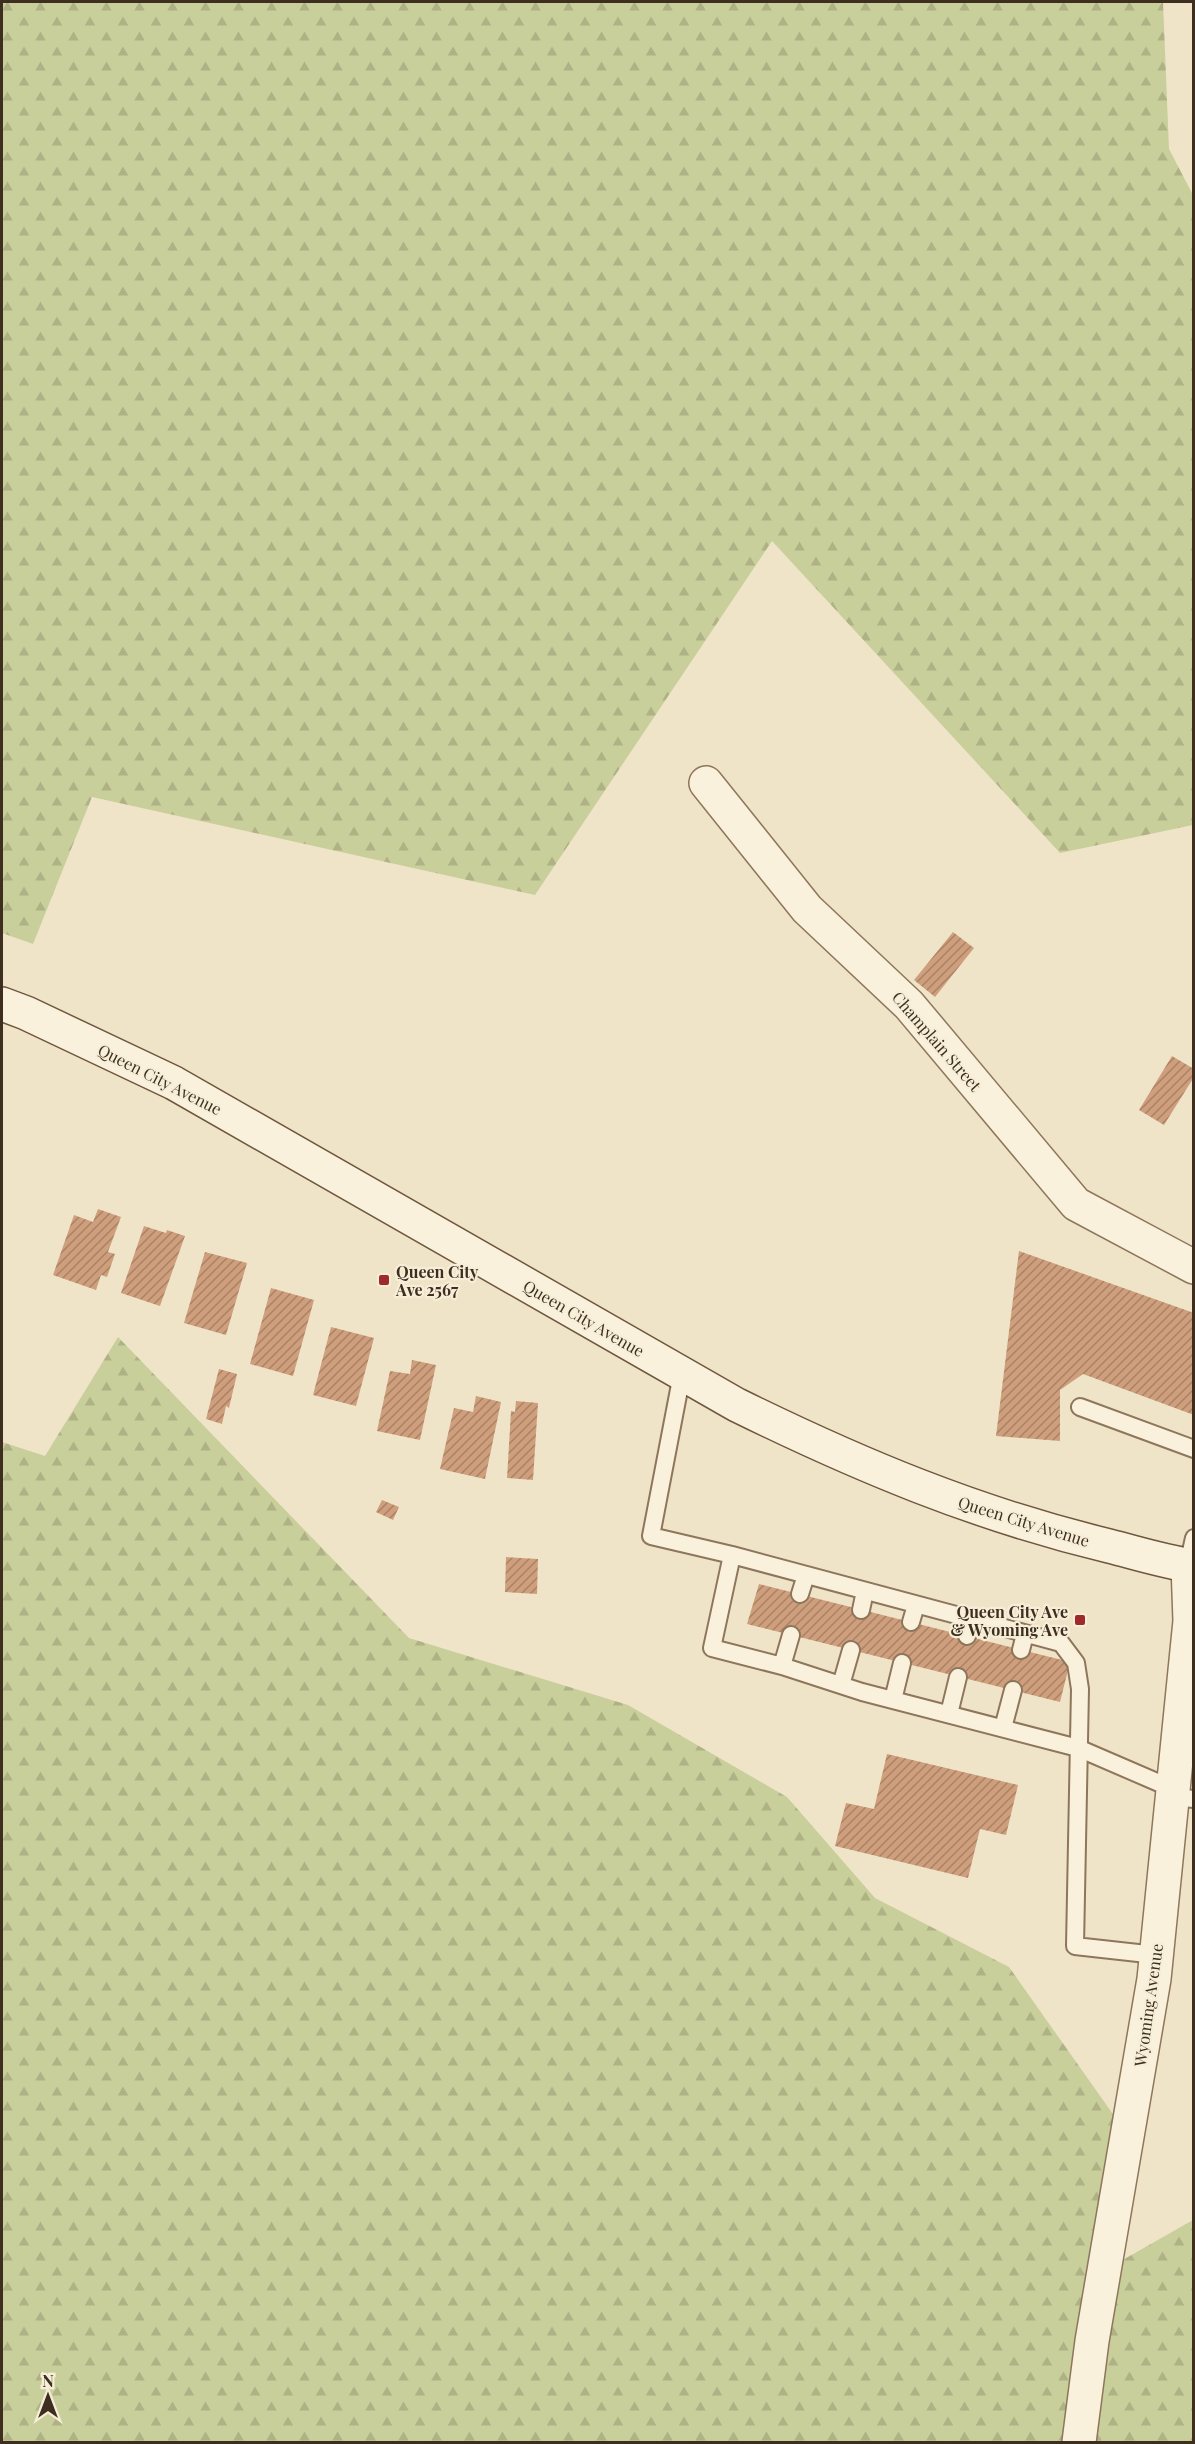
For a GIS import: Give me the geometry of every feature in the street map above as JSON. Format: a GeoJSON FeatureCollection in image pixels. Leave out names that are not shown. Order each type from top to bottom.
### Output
{"type":"FeatureCollection","features":[{"type":"Feature","properties":{"kind":"street","name":"Champlain Street"},"geometry":{"type":"LineString","coordinates":[[706,783],[807,909],[909,1005],[1076,1204],[1194,1267]]}},
{"type":"Feature","properties":{"kind":"street","name":"Queen City Avenue"},"geometry":{"type":"LineString","coordinates":[[2,1005],[26,1013],[174,1083],[737,1405],[822,1447],[914,1485],[1040,1529],[1192,1557]]}},
{"type":"Feature","properties":{"kind":"street","name":"Wyoming Avenue"},"geometry":{"type":"LineString","coordinates":[[1079,2442],[1092,2341],[1180,1795],[1189,1675],[1192,1557]]}},
{"type":"Feature","properties":{"kind":"lane"},"geometry":{"type":"LineString","coordinates":[[682,1374],[651,1536],[916,1605],[969,1628],[1023,1642],[1061,1643],[1076,1663],[1080,1689],[1076,1946],[1156,1955]]}},
{"type":"Feature","properties":{"kind":"lane"},"geometry":{"type":"LineString","coordinates":[[1080,1407],[1194,1449]]}},
{"type":"Feature","properties":{"kind":"lane"},"geometry":{"type":"LineString","coordinates":[[732,1556],[712,1648],[782,1666],[892,1700],[1078,1748],[1180,1795]]}},
{"type":"Feature","properties":{"kind":"lane"},"geometry":{"type":"LineString","coordinates":[[800,1594],[806,1575]]}},
{"type":"Feature","properties":{"kind":"lane"},"geometry":{"type":"LineString","coordinates":[[861,1610],[865,1591]]}},
{"type":"Feature","properties":{"kind":"lane"},"geometry":{"type":"LineString","coordinates":[[911,1622],[916,1605]]}},
{"type":"Feature","properties":{"kind":"lane"},"geometry":{"type":"LineString","coordinates":[[782,1666],[791,1635]]}},
{"type":"Feature","properties":{"kind":"lane"},"geometry":{"type":"LineString","coordinates":[[841,1685],[851,1650]]}},
{"type":"Feature","properties":{"kind":"lane"},"geometry":{"type":"LineString","coordinates":[[892,1700],[902,1663]]}},
{"type":"Feature","properties":{"kind":"lane"},"geometry":{"type":"LineString","coordinates":[[949,1714],[958,1677]]}},
{"type":"Feature","properties":{"kind":"lane"},"geometry":{"type":"LineString","coordinates":[[1004,1728],[1013,1690]]}},
{"type":"Feature","properties":{"kind":"green space"},"geometry":{"type":"Polygon","coordinates":[[[2,2],[1163,2],[1169,149],[1194,197],[1193,825],[1060,853],[772,541],[535,895],[92,797],[33,944],[2,933],[2,2]]]}},
{"type":"Feature","properties":{"kind":"green space"},"geometry":{"type":"Polygon","coordinates":[[[118,1337],[409,1638],[628,1705],[787,1797],[875,1898],[1009,1967],[1127,2134],[1105,2270],[1193,2220],[1193,2442],[2,2442],[2,1442],[45,1456],[118,1337]]]}},
{"type":"Feature","properties":{"kind":"building"},"geometry":{"type":"Polygon","coordinates":[[[953,932],[974,948],[935,997],[914,980],[953,932]]]}},
{"type":"Feature","properties":{"kind":"building"},"geometry":{"type":"Polygon","coordinates":[[[1172,1056],[1194,1069],[1194,1077],[1164,1125],[1139,1110],[1172,1056]]]}},
{"type":"Feature","properties":{"kind":"building"},"geometry":{"type":"Polygon","coordinates":[[[98,1209],[121,1217],[108,1252],[115,1254],[107,1277],[101,1275],[96,1290],[53,1275],[74,1215],[93,1222],[98,1209]]]}},
{"type":"Feature","properties":{"kind":"building"},"geometry":{"type":"Polygon","coordinates":[[[144,1226],[185,1236],[160,1306],[121,1293],[144,1226]]]}},
{"type":"Feature","properties":{"kind":"building"},"geometry":{"type":"Polygon","coordinates":[[[1019,1251],[1194,1313],[1194,1415],[1083,1374],[1060,1390],[1060,1441],[996,1436],[1019,1251]]]}},
{"type":"Feature","properties":{"kind":"building"},"geometry":{"type":"Polygon","coordinates":[[[205,1252],[247,1263],[226,1335],[184,1323],[205,1252]]]}},
{"type":"Feature","properties":{"kind":"building"},"geometry":{"type":"Polygon","coordinates":[[[271,1288],[314,1300],[293,1376],[250,1364],[271,1288]]]}},
{"type":"Feature","properties":{"kind":"building"},"geometry":{"type":"Polygon","coordinates":[[[331,1327],[374,1338],[356,1406],[313,1395],[331,1327]]]}},
{"type":"Feature","properties":{"kind":"building"},"geometry":{"type":"Polygon","coordinates":[[[412,1360],[436,1365],[420,1440],[377,1431],[390,1371],[410,1374],[412,1360]]]}},
{"type":"Feature","properties":{"kind":"building"},"geometry":{"type":"Polygon","coordinates":[[[219,1369],[237,1374],[229,1408],[226,1406],[222,1424],[206,1419],[219,1369]]]}},
{"type":"Feature","properties":{"kind":"building"},"geometry":{"type":"Polygon","coordinates":[[[476,1396],[501,1402],[485,1479],[440,1469],[454,1408],[473,1412],[476,1396]]]}},
{"type":"Feature","properties":{"kind":"building"},"geometry":{"type":"Polygon","coordinates":[[[516,1401],[538,1403],[533,1480],[507,1478],[511,1411],[515,1412],[516,1401]]]}},
{"type":"Feature","properties":{"kind":"building"},"geometry":{"type":"Polygon","coordinates":[[[382,1500],[399,1507],[393,1520],[376,1512],[382,1500]]]}},
{"type":"Feature","properties":{"kind":"building"},"geometry":{"type":"Polygon","coordinates":[[[506,1557],[538,1559],[537,1594],[505,1592],[506,1557]]]}},
{"type":"Feature","properties":{"kind":"building"},"geometry":{"type":"Polygon","coordinates":[[[759,1584],[1070,1662],[1060,1702],[747,1624],[759,1584]]]}},
{"type":"Feature","properties":{"kind":"building"},"geometry":{"type":"Polygon","coordinates":[[[887,1754],[1018,1785],[1006,1835],[980,1829],[968,1878],[835,1846],[846,1803],[874,1809],[887,1754]]]}},
{"type":"Feature","properties":{"kind":"place","name":"Queen City Ave 2567"},"geometry":{"type":"Point","coordinates":[384,1280]}},
{"type":"Feature","properties":{"kind":"place","name":"Queen City Ave & Wyoming Ave"},"geometry":{"type":"Point","coordinates":[1080,1620]}}]}
